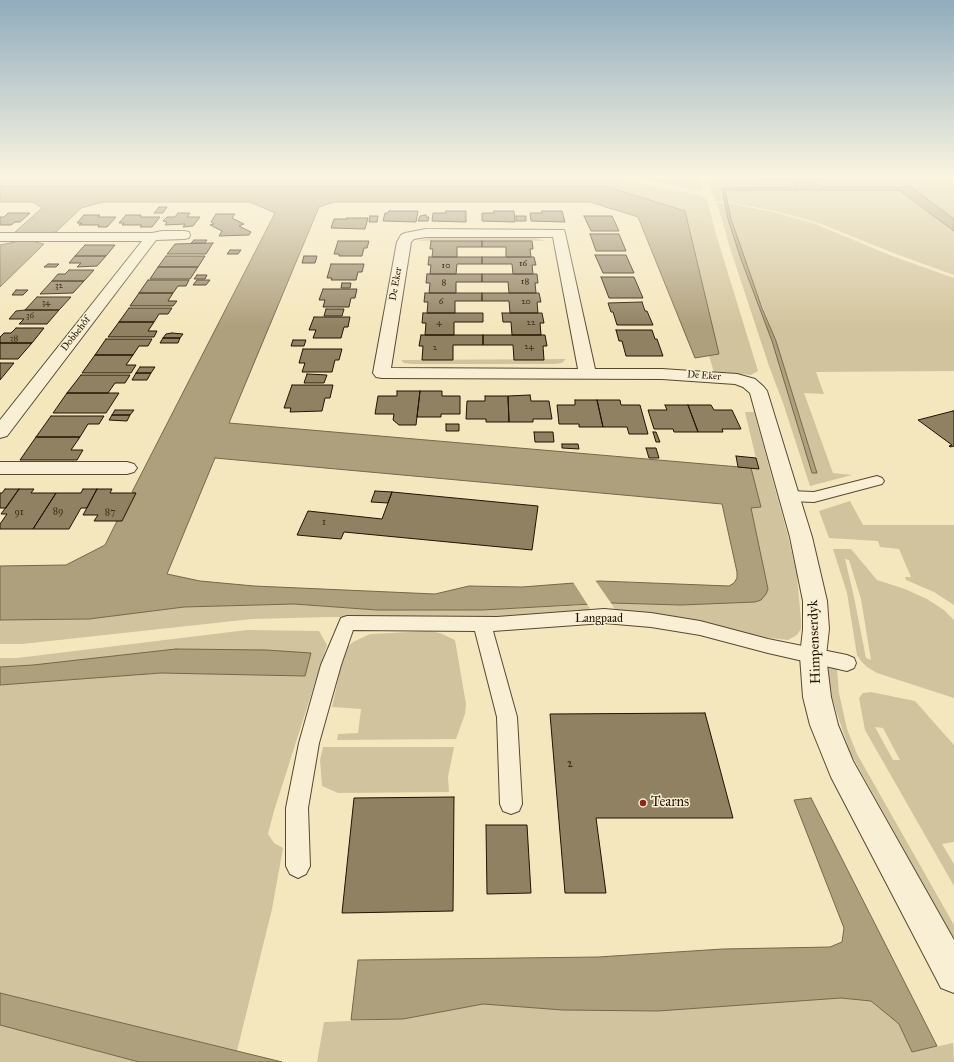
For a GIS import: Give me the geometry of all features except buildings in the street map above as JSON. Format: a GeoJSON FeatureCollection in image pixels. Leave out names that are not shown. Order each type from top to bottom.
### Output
{"type":"FeatureCollection","features":[{"type":"Feature","properties":{"kind":"street","name":"De Eker"},"geometry":{"type":"LineString","coordinates":[[587,374],[558,233],[426,233],[406,238],[404,242],[382,373],[702,376],[737,379],[749,383]]}},
{"type":"Feature","properties":{"kind":"street"},"geometry":{"type":"LineString","coordinates":[[0,238],[152,237],[162,235],[184,235]]}},
{"type":"Feature","properties":{"kind":"street","name":"Dobbehôf"},"geometry":{"type":"LineString","coordinates":[[0,432],[152,237]]}},
{"type":"Feature","properties":{"kind":"street","name":"Himpenserdyk"},"geometry":{"type":"LineString","coordinates":[[749,383],[758,391],[761,399],[801,537],[815,601],[816,628],[813,656],[818,698],[824,725],[841,768],[954,975]]}},
{"type":"Feature","properties":{"kind":"street"},"geometry":{"type":"LineString","coordinates":[[0,468],[127,468]]}},
{"type":"Feature","properties":{"kind":"lane"},"geometry":{"type":"LineString","coordinates":[[789,496],[814,497],[877,481]]}},
{"type":"Feature","properties":{"kind":"lane","name":"Langpaad"},"geometry":{"type":"LineString","coordinates":[[298,866],[297,808],[309,742],[331,666],[347,623],[482,624],[604,616],[651,620],[700,628],[768,646],[846,663]]}},
{"type":"Feature","properties":{"kind":"lane"},"geometry":{"type":"LineString","coordinates":[[482,624],[507,717],[511,804]]}},
{"type":"Feature","properties":{"kind":"shaded area"},"geometry":{"type":"Polygon","coordinates":[[[20,228],[61,228],[56,232],[44,233],[35,242],[44,244],[0,287],[0,245],[15,242],[25,233],[15,232],[20,228]]]}},
{"type":"Feature","properties":{"kind":"shaded area"},"geometry":{"type":"Polygon","coordinates":[[[268,228],[310,228],[229,423],[751,468],[761,507],[751,508],[768,589],[761,600],[755,602],[681,605],[611,603],[482,610],[377,610],[294,604],[184,607],[89,619],[0,620],[0,566],[66,565],[105,545],[117,521],[122,520],[135,493],[132,492],[268,228]],[[215,458],[167,574],[200,581],[254,586],[435,594],[469,586],[522,587],[600,581],[729,586],[734,583],[737,578],[722,504],[215,458]]]}},
{"type":"Feature","properties":{"kind":"shaded area"},"geometry":{"type":"Polygon","coordinates":[[[642,228],[689,228],[719,354],[695,358],[642,228]]]}},
{"type":"Feature","properties":{"kind":"shaded area"},"geometry":{"type":"Polygon","coordinates":[[[689,228],[714,228],[758,371],[751,375],[714,372],[709,356],[719,354],[689,228]]]}},
{"type":"Feature","properties":{"kind":"shaded area"},"geometry":{"type":"Polygon","coordinates":[[[724,228],[732,228],[741,259],[772,341],[813,473],[817,472],[776,341],[744,259],[734,228],[824,228],[892,256],[954,278],[954,371],[816,372],[824,394],[804,393],[833,473],[852,475],[810,486],[724,228]]]}},
{"type":"Feature","properties":{"kind":"shaded area"},"geometry":{"type":"Polygon","coordinates":[[[731,228],[734,228],[762,308],[776,341],[817,473],[812,473],[772,341],[731,228]]]}},
{"type":"Feature","properties":{"kind":"shaded area"},"geometry":{"type":"Polygon","coordinates":[[[830,228],[949,228],[954,231],[954,275],[830,228]]]}},
{"type":"Feature","properties":{"kind":"shaded area"},"geometry":{"type":"Polygon","coordinates":[[[428,238],[536,238],[546,241],[417,241],[428,238]]]}},
{"type":"Feature","properties":{"kind":"shaded area"},"geometry":{"type":"Polygon","coordinates":[[[566,359],[562,363],[554,364],[413,364],[404,363],[401,360],[566,359]]]}},
{"type":"Feature","properties":{"kind":"shaded area"},"geometry":{"type":"Polygon","coordinates":[[[745,412],[754,412],[788,536],[797,576],[801,629],[797,635],[788,640],[761,637],[700,623],[616,611],[611,603],[681,605],[755,602],[768,589],[751,507],[761,507],[751,468],[758,467],[745,412]]]}},
{"type":"Feature","properties":{"kind":"shaded area"},"geometry":{"type":"Polygon","coordinates":[[[850,501],[863,525],[954,525],[954,605],[934,592],[906,580],[905,577],[911,577],[899,549],[880,547],[878,541],[829,538],[819,511],[850,501]]]}},
{"type":"Feature","properties":{"kind":"shaded area"},"geometry":{"type":"Polygon","coordinates":[[[833,549],[851,549],[877,580],[905,589],[927,599],[944,610],[954,620],[954,698],[877,673],[867,667],[857,655],[847,593],[833,549]],[[845,559],[866,658],[871,660],[861,599],[849,560],[845,559]]]}},
{"type":"Feature","properties":{"kind":"shaded area"},"geometry":{"type":"Polygon","coordinates":[[[294,604],[377,610],[482,610],[588,605],[590,608],[587,612],[494,618],[330,617],[252,619],[22,644],[0,644],[0,620],[89,619],[184,607],[294,604]]]}},
{"type":"Feature","properties":{"kind":"shaded area"},"geometry":{"type":"Polygon","coordinates":[[[247,630],[319,631],[327,645],[268,834],[274,843],[283,848],[272,909],[237,1051],[0,993],[0,685],[161,673],[305,676],[33,665],[0,667],[0,658],[17,658],[247,630]]]}},
{"type":"Feature","properties":{"kind":"shaded area"},"geometry":{"type":"Polygon","coordinates":[[[429,631],[440,633],[455,640],[466,704],[465,714],[456,739],[337,740],[338,734],[358,733],[361,709],[332,707],[346,648],[353,642],[370,634],[429,631]]]}},
{"type":"Feature","properties":{"kind":"shaded area"},"geometry":{"type":"Polygon","coordinates":[[[176,649],[266,650],[311,653],[305,676],[161,673],[0,685],[0,667],[33,665],[176,649]]]}},
{"type":"Feature","properties":{"kind":"shaded area"},"geometry":{"type":"Polygon","coordinates":[[[828,667],[837,669],[839,693],[847,729],[857,754],[954,925],[954,939],[851,754],[830,690],[828,667]]]}},
{"type":"Feature","properties":{"kind":"shaded area"},"geometry":{"type":"Polygon","coordinates":[[[871,692],[915,701],[954,745],[954,842],[942,844],[954,864],[954,886],[865,730],[859,698],[863,693],[871,692]],[[875,727],[893,760],[900,760],[883,728],[875,727]]]}},
{"type":"Feature","properties":{"kind":"shaded area"},"geometry":{"type":"Polygon","coordinates":[[[323,747],[454,747],[448,777],[449,792],[338,793],[322,786],[320,760],[323,747]]]}},
{"type":"Feature","properties":{"kind":"shaded area"},"geometry":{"type":"Polygon","coordinates":[[[811,798],[937,1046],[912,1052],[899,1024],[871,1001],[841,998],[658,1011],[563,1010],[483,1004],[403,1019],[351,1020],[358,960],[598,957],[723,949],[830,947],[842,942],[844,928],[794,800],[811,798]]]}},
{"type":"Feature","properties":{"kind":"shaded area"},"geometry":{"type":"Polygon","coordinates":[[[0,993],[282,1062],[139,1062],[0,1025],[0,993]]]}},
{"type":"Feature","properties":{"kind":"shaded area"},"geometry":{"type":"Polygon","coordinates":[[[841,998],[871,1001],[899,1024],[912,1052],[953,1043],[954,1062],[317,1062],[324,1022],[403,1019],[483,1004],[563,1010],[658,1011],[841,998]]]}},
{"type":"Feature","properties":{"kind":"shaded area"},"geometry":{"type":"Polygon","coordinates":[[[0,1025],[139,1062],[0,1062],[0,1025]]]}},
{"type":"Feature","properties":{"kind":"pier"},"geometry":{"type":"Polygon","coordinates":[[[595,580],[612,605],[589,607],[573,582],[595,580]]]}},
{"type":"Feature","properties":{"kind":"place","name":"Tearns"},"geometry":{"type":"Point","coordinates":[643,803]}}]}
